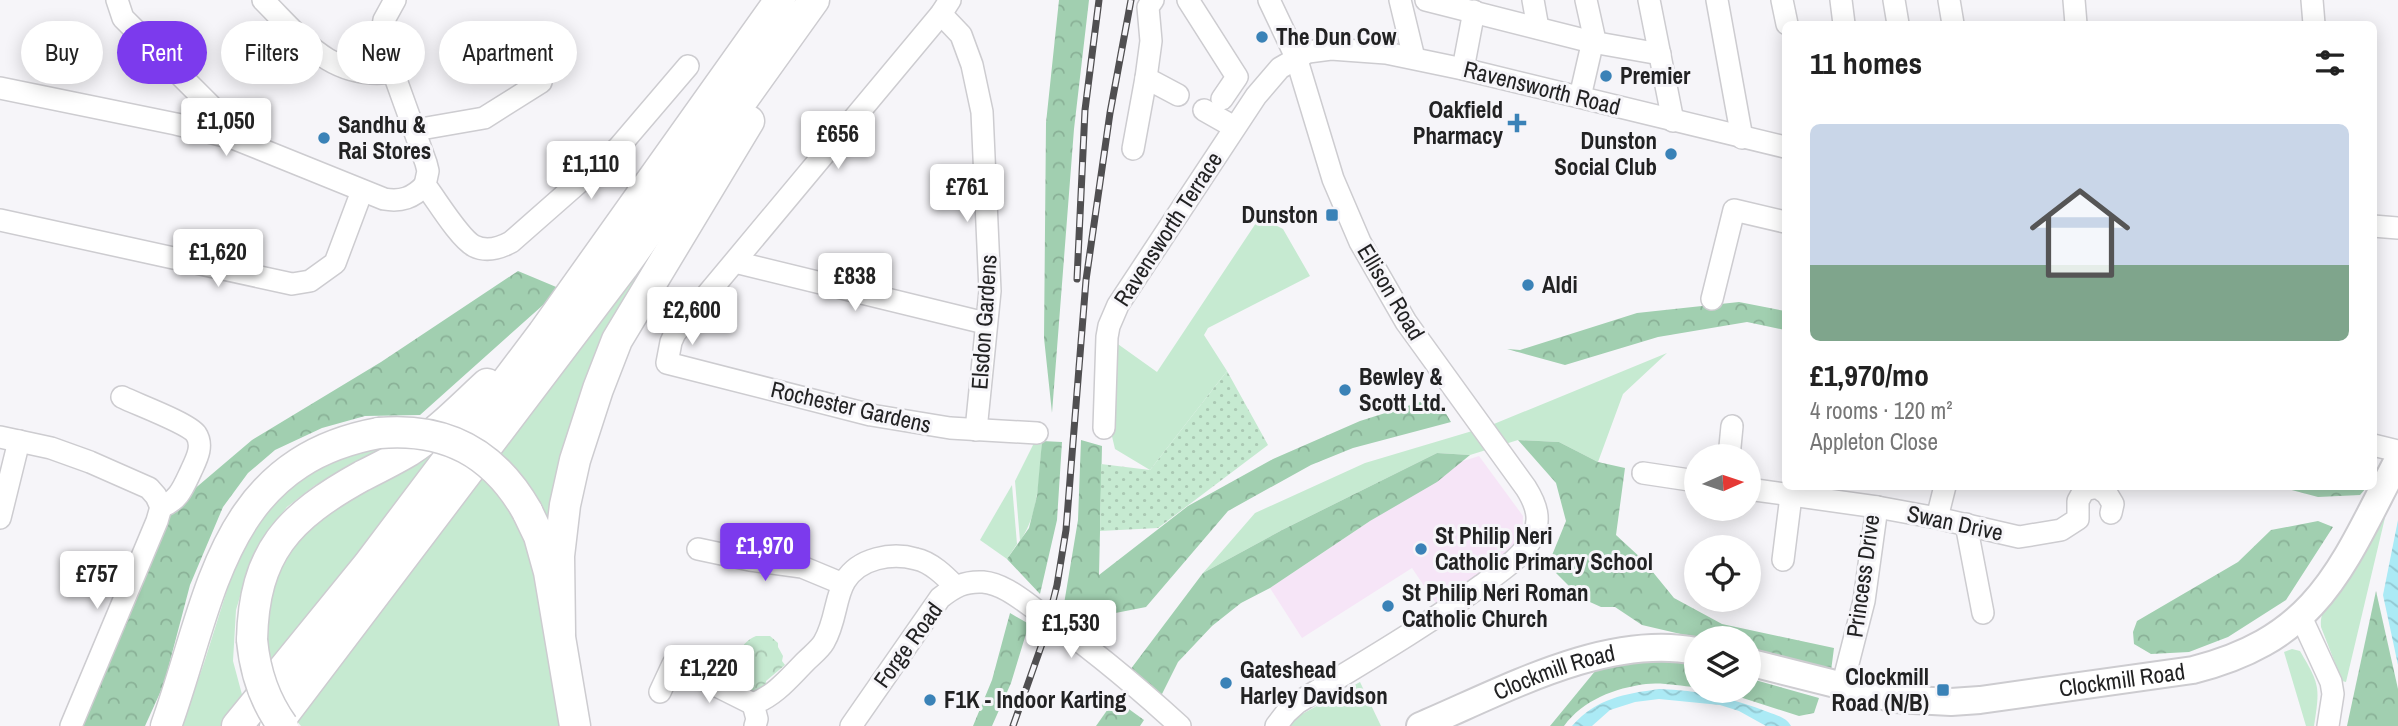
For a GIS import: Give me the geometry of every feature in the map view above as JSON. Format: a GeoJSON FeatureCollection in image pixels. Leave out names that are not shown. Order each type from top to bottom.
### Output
{"type":"FeatureCollection","features":[{"type":"Feature","properties":{"kind":"highway"},"geometry":{"type":"LineString","coordinates":[[237,726],[368,565],[543,333],[780,0]]}},
{"type":"Feature","properties":{"kind":"highway"},"geometry":{"type":"LineString","coordinates":[[275,726],[623,267],[814,0]]}},
{"type":"Feature","properties":{"kind":"highway"},"geometry":{"type":"LineString","coordinates":[[575,726],[564,674],[560,633],[559,556],[565,505],[575,460],[617,340],[820,0]]}},
{"type":"Feature","properties":{"kind":"highway"},"geometry":{"type":"LineString","coordinates":[[283,726],[259,681],[252,640],[256,592],[275,547],[307,510],[409,451],[436,432],[543,333]]}},
{"type":"Feature","properties":{"kind":"highway"},"geometry":{"type":"LineString","coordinates":[[166,726],[217,570],[240,524],[255,502],[287,470],[332,444],[379,433],[419,432],[438,436],[466,448],[491,464],[505,478],[527,511],[542,548],[560,633]]}},
{"type":"Feature","properties":{"kind":"main road","name":"Clockmill Road"},"geometry":{"type":"LineString","coordinates":[[1761,665],[1895,699],[1951,702],[2193,670],[2245,654],[2273,638],[2317,601],[2341,565],[2398,460]]}},
{"type":"Feature","properties":{"kind":"main road","name":"Clockmill Road"},"geometry":{"type":"LineString","coordinates":[[1420,726],[1550,671],[1595,656],[1645,647],[1684,650]]}},
{"type":"Feature","properties":{"kind":"street"},"geometry":{"type":"LineString","coordinates":[[117,0],[123,18],[232,129],[233,138]]}},
{"type":"Feature","properties":{"kind":"street"},"geometry":{"type":"LineString","coordinates":[[263,0],[323,58],[337,64]]}},
{"type":"Feature","properties":{"kind":"street"},"geometry":{"type":"LineString","coordinates":[[384,21],[395,0]]}},
{"type":"Feature","properties":{"kind":"street"},"geometry":{"type":"LineString","coordinates":[[1133,149],[1151,41],[1149,7],[1153,0]]}},
{"type":"Feature","properties":{"kind":"street"},"geometry":{"type":"LineString","coordinates":[[1188,0],[1237,76],[1223,99]]}},
{"type":"Feature","properties":{"kind":"street","name":"Ellison Road"},"geometry":{"type":"LineString","coordinates":[[1269,0],[1296,57],[1333,179],[1360,242],[1406,322],[1531,495],[1538,516],[1528,545],[1499,572],[1384,651],[1297,703],[1276,726]]}},
{"type":"Feature","properties":{"kind":"street"},"geometry":{"type":"LineString","coordinates":[[1400,0],[1414,58]]}},
{"type":"Feature","properties":{"kind":"street"},"geometry":{"type":"LineString","coordinates":[[1426,0],[1592,42],[1660,54]]}},
{"type":"Feature","properties":{"kind":"street"},"geometry":{"type":"LineString","coordinates":[[1533,0],[1538,28]]}},
{"type":"Feature","properties":{"kind":"street"},"geometry":{"type":"LineString","coordinates":[[1580,97],[1594,36],[1586,0]]}},
{"type":"Feature","properties":{"kind":"street"},"geometry":{"type":"LineString","coordinates":[[1649,0],[1673,121]]}},
{"type":"Feature","properties":{"kind":"street"},"geometry":{"type":"LineString","coordinates":[[1717,0],[1742,138]]}},
{"type":"Feature","properties":{"kind":"street"},"geometry":{"type":"LineString","coordinates":[[1782,0],[1786,21]]}},
{"type":"Feature","properties":{"kind":"street"},"geometry":{"type":"LineString","coordinates":[[1841,0],[1844,21]]}},
{"type":"Feature","properties":{"kind":"street"},"geometry":{"type":"LineString","coordinates":[[1894,0],[1898,21]]}},
{"type":"Feature","properties":{"kind":"street"},"geometry":{"type":"LineString","coordinates":[[1949,0],[1952,21]]}},
{"type":"Feature","properties":{"kind":"street"},"geometry":{"type":"LineString","coordinates":[[2074,0],[2076,21]]}},
{"type":"Feature","properties":{"kind":"street"},"geometry":{"type":"LineString","coordinates":[[2312,0],[2314,21]]}},
{"type":"Feature","properties":{"kind":"street"},"geometry":{"type":"LineString","coordinates":[[946,7],[735,262],[985,323]]}},
{"type":"Feature","properties":{"kind":"street","name":"Elsdon Gardens"},"geometry":{"type":"LineString","coordinates":[[946,7],[961,35],[972,65],[982,113],[990,291],[976,430]]}},
{"type":"Feature","properties":{"kind":"street"},"geometry":{"type":"LineString","coordinates":[[1463,69],[1474,14]]}},
{"type":"Feature","properties":{"kind":"street","name":"Ravensworth Road"},"geometry":{"type":"LineString","coordinates":[[1296,57],[1308,52],[1331,49],[1414,58],[1782,146]]}},
{"type":"Feature","properties":{"kind":"street","name":"Ravensworth Terrace"},"geometry":{"type":"LineString","coordinates":[[1104,428],[1107,337],[1113,316],[1234,127],[1269,78],[1296,57]]}},
{"type":"Feature","properties":{"kind":"street"},"geometry":{"type":"LineString","coordinates":[[425,185],[473,246],[488,249],[504,246],[618,148],[688,65]]}},
{"type":"Feature","properties":{"kind":"street"},"geometry":{"type":"LineString","coordinates":[[1146,78],[1178,95]]}},
{"type":"Feature","properties":{"kind":"street"},"geometry":{"type":"LineString","coordinates":[[0,89],[233,138],[362,191],[395,201],[412,196],[425,185],[428,171],[398,84]]}},
{"type":"Feature","properties":{"kind":"street"},"geometry":{"type":"LineString","coordinates":[[415,130],[484,118],[538,84]]}},
{"type":"Feature","properties":{"kind":"street"},"geometry":{"type":"LineString","coordinates":[[176,124],[196,91]]}},
{"type":"Feature","properties":{"kind":"street"},"geometry":{"type":"LineString","coordinates":[[1204,110],[1234,127]]}},
{"type":"Feature","properties":{"kind":"street"},"geometry":{"type":"LineString","coordinates":[[0,220],[292,284],[310,281],[335,263],[362,191]]}},
{"type":"Feature","properties":{"kind":"street"},"geometry":{"type":"LineString","coordinates":[[1712,299],[1734,210],[1782,221]]}},
{"type":"Feature","properties":{"kind":"street"},"geometry":{"type":"LineString","coordinates":[[2377,226],[2398,228]]}},
{"type":"Feature","properties":{"kind":"street","name":"Rochester Gardens"},"geometry":{"type":"LineString","coordinates":[[735,262],[676,333],[671,342],[667,363],[871,415],[950,429],[1037,433]]}},
{"type":"Feature","properties":{"kind":"street"},"geometry":{"type":"LineString","coordinates":[[122,397],[180,423],[192,430],[198,440],[198,456],[182,491],[172,503],[160,507]]}},
{"type":"Feature","properties":{"kind":"street"},"geometry":{"type":"LineString","coordinates":[[1730,444],[1732,426]]}},
{"type":"Feature","properties":{"kind":"street"},"geometry":{"type":"LineString","coordinates":[[0,518],[9,439],[51,448],[149,488],[160,507],[157,521],[71,726]]}},
{"type":"Feature","properties":{"kind":"street"},"geometry":{"type":"LineString","coordinates":[[2377,446],[2398,451]]}},
{"type":"Feature","properties":{"kind":"street"},"geometry":{"type":"LineString","coordinates":[[1643,473],[1684,479]]}},
{"type":"Feature","properties":{"kind":"street"},"geometry":{"type":"LineString","coordinates":[[1937,518],[1943,490]]}},
{"type":"Feature","properties":{"kind":"street","name":"Swan Drive"},"geometry":{"type":"LineString","coordinates":[[1877,507],[2019,537],[2061,530],[2078,519],[2078,501],[2084,490]]}},
{"type":"Feature","properties":{"kind":"street","name":"Swan Drive"},"geometry":{"type":"LineString","coordinates":[[2101,490],[2113,504],[2111,513]]}},
{"type":"Feature","properties":{"kind":"street","name":"Princess Drive"},"geometry":{"type":"LineString","coordinates":[[1761,491],[1877,507],[1864,601],[1842,687]]}},
{"type":"Feature","properties":{"kind":"street"},"geometry":{"type":"LineString","coordinates":[[1783,560],[1791,496]]}},
{"type":"Feature","properties":{"kind":"street"},"geometry":{"type":"LineString","coordinates":[[1966,524],[1983,613]]}},
{"type":"Feature","properties":{"kind":"street"},"geometry":{"type":"LineString","coordinates":[[698,549],[802,567],[843,584]]}},
{"type":"Feature","properties":{"kind":"street"},"geometry":{"type":"LineString","coordinates":[[753,704],[777,691],[823,644],[835,620],[843,584],[850,573],[864,563],[880,557],[918,559],[936,569],[956,586]]}},
{"type":"Feature","properties":{"kind":"street","name":"Forge Road"},"geometry":{"type":"LineString","coordinates":[[851,726],[940,598],[965,582],[998,585],[1014,595],[1090,647],[1180,726]]}},
{"type":"Feature","properties":{"kind":"street"},"geometry":{"type":"LineString","coordinates":[[2301,617],[2331,682],[2333,694],[2328,726]]}},
{"type":"Feature","properties":{"kind":"street"},"geometry":{"type":"LineString","coordinates":[[660,692],[666,660],[753,704],[757,719],[755,726]]}},
{"type":"Feature","properties":{"kind":"shaded area","name":"St Philip Neri Catholic Primary School"},"geometry":{"type":"Polygon","coordinates":[[[1479,456],[1523,516],[1522,539],[1504,558],[1437,605],[1412,568],[1302,638],[1270,588],[1457,463],[1479,456]]]}},
{"type":"Feature","properties":{"kind":"green space"},"geometry":{"type":"Polygon","coordinates":[[[1059,0],[1089,0],[1074,129],[1052,413],[1044,338],[1046,123],[1059,0]]]}},
{"type":"Feature","properties":{"kind":"green space"},"geometry":{"type":"Polygon","coordinates":[[[1260,217],[1283,229],[1310,276],[1208,328],[1204,335],[1227,371],[1150,470],[1115,449],[1110,428],[1115,342],[1157,372],[1260,217]]]}},
{"type":"Feature","properties":{"kind":"green space"},"geometry":{"type":"Polygon","coordinates":[[[655,242],[662,245],[550,540],[512,467],[499,453],[655,242]]]}},
{"type":"Feature","properties":{"kind":"green space"},"geometry":{"type":"Polygon","coordinates":[[[518,271],[561,289],[420,415],[365,416],[322,428],[275,450],[248,473],[223,507],[190,585],[164,684],[145,726],[77,726],[158,528],[192,491],[252,440],[381,362],[518,271]]]}},
{"type":"Feature","properties":{"kind":"green space"},"geometry":{"type":"Polygon","coordinates":[[[1739,302],[1782,310],[1782,329],[1747,322],[1658,337],[1565,365],[1507,349],[1520,350],[1637,313],[1739,302]]]}},
{"type":"Feature","properties":{"kind":"green space"},"geometry":{"type":"Polygon","coordinates":[[[1667,353],[1623,394],[1598,462],[1559,442],[1518,440],[1470,455],[1437,453],[1284,529],[1203,573],[1255,513],[1365,463],[1489,426],[1667,353]]]}},
{"type":"Feature","properties":{"kind":"green space"},"geometry":{"type":"Polygon","coordinates":[[[1227,371],[1268,445],[1158,528],[1100,531],[1101,464],[1150,470],[1227,371]]]}},
{"type":"Feature","properties":{"kind":"green space"},"geometry":{"type":"Polygon","coordinates":[[[1436,397],[1451,422],[1353,448],[1311,465],[1228,511],[1146,607],[1085,619],[1064,604],[1078,520],[1081,440],[1102,446],[1099,575],[1188,506],[1273,459],[1360,421],[1436,397]]]}},
{"type":"Feature","properties":{"kind":"green space"},"geometry":{"type":"Polygon","coordinates":[[[1518,440],[1559,442],[1598,462],[1625,468],[1616,535],[1643,560],[1674,598],[1684,603],[1684,612],[1700,612],[1731,626],[1684,626],[1684,635],[1642,625],[1615,607],[1601,607],[1581,598],[1548,565],[1566,521],[1556,483],[1518,440]]]}},
{"type":"Feature","properties":{"kind":"green space"},"geometry":{"type":"Polygon","coordinates":[[[1035,441],[1042,441],[1037,493],[1027,530],[1020,541],[1015,481],[1035,441]]]}},
{"type":"Feature","properties":{"kind":"green space"},"geometry":{"type":"Polygon","coordinates":[[[1042,441],[1062,442],[1057,520],[1040,594],[1007,559],[1029,528],[1037,496],[1042,441]]]}},
{"type":"Feature","properties":{"kind":"green space"},"geometry":{"type":"Polygon","coordinates":[[[366,443],[399,451],[350,466],[314,486],[287,507],[264,537],[247,573],[236,610],[233,661],[244,702],[224,726],[182,726],[239,552],[284,484],[366,443]]]}},
{"type":"Feature","properties":{"kind":"green space"},"geometry":{"type":"Polygon","coordinates":[[[432,453],[441,455],[268,671],[261,604],[306,526],[369,487],[412,467],[432,453]]]}},
{"type":"Feature","properties":{"kind":"green space"},"geometry":{"type":"Polygon","coordinates":[[[1437,453],[1470,455],[1437,482],[1370,521],[1270,588],[1241,603],[1212,626],[1178,662],[1161,696],[1130,670],[1203,573],[1284,529],[1437,453]]]}},
{"type":"Feature","properties":{"kind":"green space"},"geometry":{"type":"Polygon","coordinates":[[[481,473],[500,493],[529,542],[564,726],[301,726],[294,718],[481,473]]]}},
{"type":"Feature","properties":{"kind":"green space"},"geometry":{"type":"Polygon","coordinates":[[[1012,485],[1017,544],[1007,559],[980,540],[1012,485]]]}},
{"type":"Feature","properties":{"kind":"green space"},"geometry":{"type":"Polygon","coordinates":[[[2291,490],[2364,490],[2360,495],[2318,497],[2291,490]]]}},
{"type":"Feature","properties":{"kind":"green space"},"geometry":{"type":"Polygon","coordinates":[[[2388,505],[2346,682],[2342,681],[2321,627],[2322,617],[2388,505]]]}},
{"type":"Feature","properties":{"kind":"green space"},"geometry":{"type":"Polygon","coordinates":[[[2318,521],[2333,527],[2286,600],[2228,637],[2189,652],[2151,654],[2134,644],[2133,632],[2137,621],[2238,562],[2271,530],[2318,521]]]}},
{"type":"Feature","properties":{"kind":"green space"},"geometry":{"type":"Polygon","coordinates":[[[2376,591],[2398,689],[2398,726],[2347,726],[2376,591]]]}},
{"type":"Feature","properties":{"kind":"green space"},"geometry":{"type":"Polygon","coordinates":[[[1010,613],[1029,624],[1011,683],[992,726],[973,726],[992,680],[1010,613]]]}},
{"type":"Feature","properties":{"kind":"green space"},"geometry":{"type":"Polygon","coordinates":[[[1761,632],[1834,648],[1831,671],[1761,652],[1761,632]]]}},
{"type":"Feature","properties":{"kind":"green space"},"geometry":{"type":"Polygon","coordinates":[[[756,636],[770,636],[778,643],[785,665],[766,681],[767,688],[749,694],[736,688],[729,677],[741,648],[756,636]]]}},
{"type":"Feature","properties":{"kind":"green space"},"geometry":{"type":"Polygon","coordinates":[[[2292,649],[2300,651],[2315,679],[2317,703],[2314,726],[2306,726],[2284,652],[2292,649]]]}},
{"type":"Feature","properties":{"kind":"green space"},"geometry":{"type":"Polygon","coordinates":[[[1644,657],[1684,663],[1684,686],[1652,684],[1623,689],[1590,702],[1564,726],[1550,726],[1596,670],[1644,657]]]}},
{"type":"Feature","properties":{"kind":"green space"},"geometry":{"type":"Polygon","coordinates":[[[1360,682],[1381,726],[1289,726],[1295,718],[1360,682]]]}},
{"type":"Feature","properties":{"kind":"green space"},"geometry":{"type":"Polygon","coordinates":[[[1761,682],[1819,698],[1814,713],[1799,716],[1758,703],[1761,703],[1761,682]]]}},
{"type":"Feature","properties":{"kind":"green space"},"geometry":{"type":"Polygon","coordinates":[[[1115,699],[1144,720],[1140,726],[1096,726],[1115,699]]]}},
{"type":"Feature","properties":{"kind":"water"},"geometry":{"type":"Polygon","coordinates":[[[2398,520],[2398,665],[2383,595],[2398,520]]]}},
{"type":"Feature","properties":{"kind":"water"},"geometry":{"type":"Polygon","coordinates":[[[1659,689],[1684,691],[1684,701],[1659,699],[1635,702],[1610,710],[1592,726],[1572,726],[1601,703],[1659,689]]]}},
{"type":"Feature","properties":{"kind":"water"},"geometry":{"type":"Polygon","coordinates":[[[1700,703],[1742,703],[1778,716],[1791,726],[1766,726],[1739,711],[1700,703]]]}},
{"type":"Feature","properties":{"kind":"railway"},"geometry":{"type":"LineString","coordinates":[[1077,279],[1085,110],[1099,0]]}},
{"type":"Feature","properties":{"kind":"railway"},"geometry":{"type":"LineString","coordinates":[[1013,726],[1043,641],[1057,585],[1066,530],[1086,280],[1110,113],[1131,0]]}},
{"type":"Feature","properties":{"kind":"place","name":"The Dun Cow"},"geometry":{"type":"Point","coordinates":[1262,37]}},
{"type":"Feature","properties":{"kind":"place","name":"Premier"},"geometry":{"type":"Point","coordinates":[1606,76]}},
{"type":"Feature","properties":{"kind":"place","name":"Oakfield Pharmacy"},"geometry":{"type":"Point","coordinates":[1517,123]}},
{"type":"Feature","properties":{"kind":"place","name":"Sandhu & Rai Stores"},"geometry":{"type":"Point","coordinates":[324,138]}},
{"type":"Feature","properties":{"kind":"place","name":"Dunston Social Club"},"geometry":{"type":"Point","coordinates":[1671,154]}},
{"type":"Feature","properties":{"kind":"place","name":"Dunston"},"geometry":{"type":"Point","coordinates":[1332,215]}},
{"type":"Feature","properties":{"kind":"place","name":"Aldi"},"geometry":{"type":"Point","coordinates":[1528,285]}},
{"type":"Feature","properties":{"kind":"place","name":"Bewley & Scott Ltd."},"geometry":{"type":"Point","coordinates":[1345,390]}},
{"type":"Feature","properties":{"kind":"place","name":"St Philip Neri Catholic Primary School"},"geometry":{"type":"Point","coordinates":[1421,549]}},
{"type":"Feature","properties":{"kind":"place","name":"St Philip Neri Roman Catholic Church"},"geometry":{"type":"Point","coordinates":[1388,606]}},
{"type":"Feature","properties":{"kind":"place","name":"Gateshead Harley Davidson"},"geometry":{"type":"Point","coordinates":[1226,683]}},
{"type":"Feature","properties":{"kind":"place","name":"Clockmill Road (N/B)"},"geometry":{"type":"Point","coordinates":[1943,690]}},
{"type":"Feature","properties":{"kind":"place","name":"F1K - Indoor Karting"},"geometry":{"type":"Point","coordinates":[930,700]}}]}
